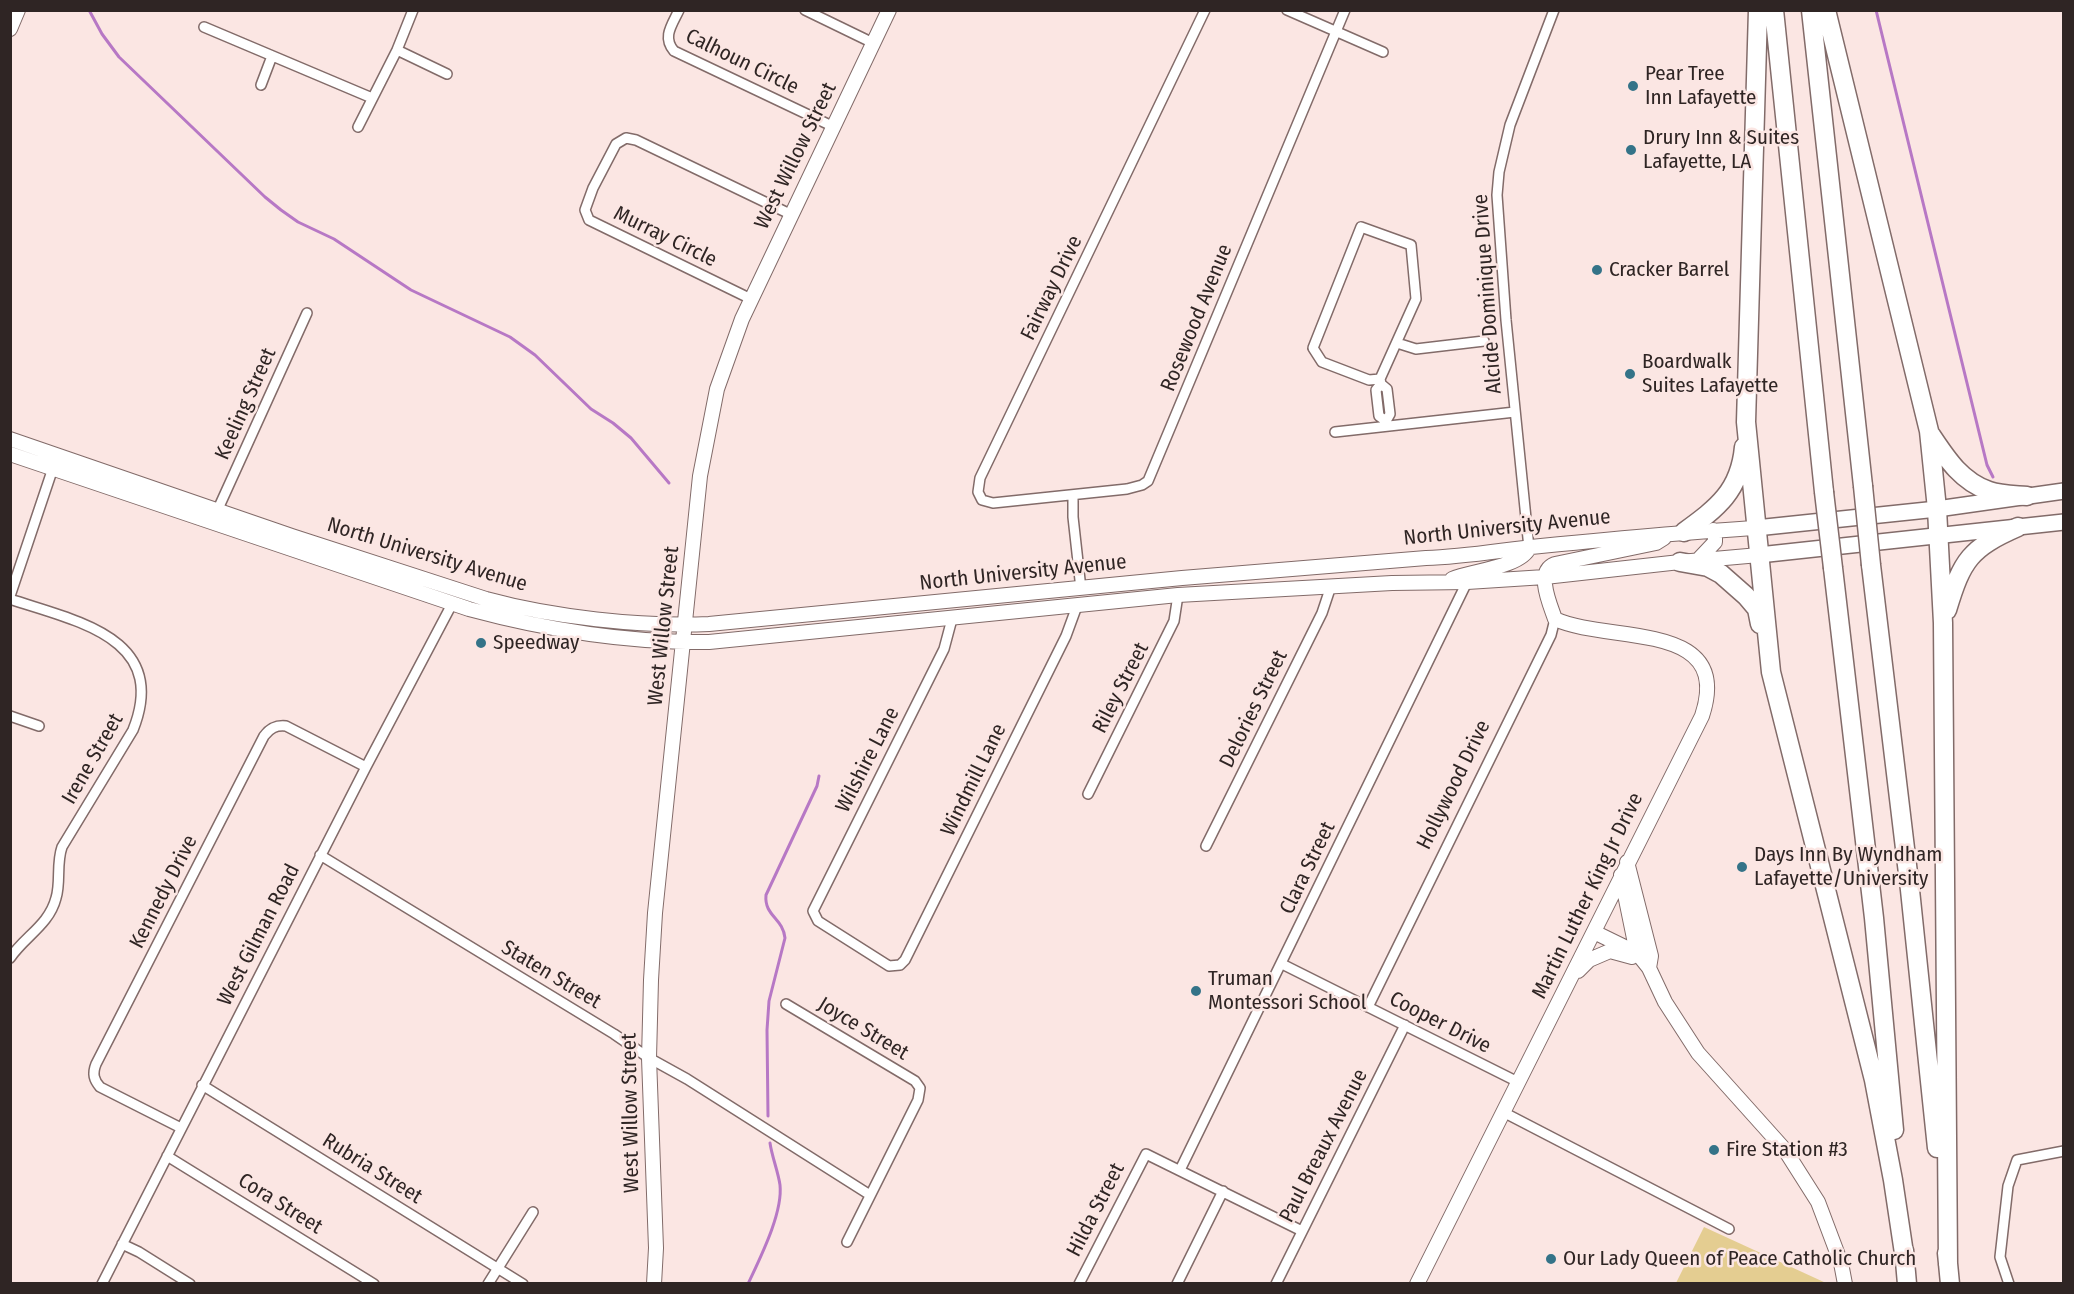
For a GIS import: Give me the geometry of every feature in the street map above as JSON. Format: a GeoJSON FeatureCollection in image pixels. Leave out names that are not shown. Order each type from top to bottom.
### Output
{"type":"FeatureCollection","features":[{"type":"Feature","properties":{"kind":"highway"},"geometry":{"type":"LineString","coordinates":[[1677,533],[1722,503],[1743,461],[1758,10]]}},
{"type":"Feature","properties":{"kind":"highway"},"geometry":{"type":"LineString","coordinates":[[1774,10],[1824,492],[1882,999],[1907,1284]]}},
{"type":"Feature","properties":{"kind":"highway"},"geometry":{"type":"LineString","coordinates":[[1811,10],[1871,566],[1910,890],[1949,1275]]}},
{"type":"Feature","properties":{"kind":"highway"},"geometry":{"type":"LineString","coordinates":[[1826,10],[1929,431],[1937,508],[1943,623],[1949,1275]]}},
{"type":"Feature","properties":{"kind":"highway"},"geometry":{"type":"LineString","coordinates":[[1746,422],[1771,672]]}},
{"type":"Feature","properties":{"kind":"highway"},"geometry":{"type":"LineString","coordinates":[[1929,431],[1953,467],[1964,477],[1990,492],[2027,496]]}},
{"type":"Feature","properties":{"kind":"highway"},"geometry":{"type":"LineString","coordinates":[[1943,623],[1956,581],[1977,549],[1991,539],[2018,528]]}},
{"type":"Feature","properties":{"kind":"highway"},"geometry":{"type":"LineString","coordinates":[[1689,561],[1721,574],[1757,609],[1874,1080],[1905,1260]]}},
{"type":"Feature","properties":{"kind":"main road"},"geometry":{"type":"LineString","coordinates":[[10,29],[18,10]]}},
{"type":"Feature","properties":{"kind":"main road","name":"West Willow Street"},"geometry":{"type":"LineString","coordinates":[[654,1284],[656,1248],[649,1058],[655,913],[684,625],[706,438],[717,389],[751,298],[889,10]]}},
{"type":"Feature","properties":{"kind":"main road","name":"North University Avenue"},"geometry":{"type":"LineString","coordinates":[[10,439],[292,536],[506,604],[571,615],[660,625],[684,625],[955,601],[1336,565],[1464,557],[1677,533],[1756,528],[2064,491]]}},
{"type":"Feature","properties":{"kind":"main road","name":"North University Avenue"},"geometry":{"type":"LineString","coordinates":[[10,454],[452,604],[519,623],[563,630],[683,642],[709,642],[952,619],[1179,595],[1545,577],[2064,522]]}},
{"type":"Feature","properties":{"kind":"main road"},"geometry":{"type":"LineString","coordinates":[[1689,561],[1715,542],[1713,530]]}},
{"type":"Feature","properties":{"kind":"main road"},"geometry":{"type":"LineString","coordinates":[[1554,619],[1548,600],[1545,577],[1545,572],[1551,565],[1656,543],[1677,533]]}},
{"type":"Feature","properties":{"kind":"main road"},"geometry":{"type":"LineString","coordinates":[[1445,582],[1461,575],[1511,562],[1521,557],[1529,548]]}},
{"type":"Feature","properties":{"kind":"main road"},"geometry":{"type":"LineString","coordinates":[[1392,583],[1395,572],[1426,558]]}},
{"type":"Feature","properties":{"kind":"main road"},"geometry":{"type":"LineString","coordinates":[[1331,586],[1336,565]]}},
{"type":"Feature","properties":{"kind":"main road"},"geometry":{"type":"LineString","coordinates":[[952,619],[955,601]]}},
{"type":"Feature","properties":{"kind":"main road","name":"Martin Luther King Jr Drive"},"geometry":{"type":"LineString","coordinates":[[1417,1284],[1702,716],[1708,698],[1707,676],[1699,660],[1690,652],[1674,644],[1580,627],[1554,619]]}},
{"type":"Feature","properties":{"kind":"main road"},"geometry":{"type":"LineString","coordinates":[[1624,869],[1637,953]]}},
{"type":"Feature","properties":{"kind":"main road"},"geometry":{"type":"LineString","coordinates":[[1624,869],[1651,956],[1649,968]]}},
{"type":"Feature","properties":{"kind":"main road"},"geometry":{"type":"LineString","coordinates":[[1594,932],[1637,953],[1649,968],[1665,1002],[1698,1053],[1785,1150],[1818,1202],[1841,1263],[1845,1284]]}},
{"type":"Feature","properties":{"kind":"main road"},"geometry":{"type":"LineString","coordinates":[[1571,977],[1589,960],[1610,951],[1624,954],[1649,968]]}},
{"type":"Feature","properties":{"kind":"street"},"geometry":{"type":"LineString","coordinates":[[358,127],[397,50],[413,10]]}},
{"type":"Feature","properties":{"kind":"street","name":"Calhoun Circle"},"geometry":{"type":"LineString","coordinates":[[679,10],[668,33],[668,40],[674,51],[834,127]]}},
{"type":"Feature","properties":{"kind":"street"},"geometry":{"type":"LineString","coordinates":[[805,10],[873,43]]}},
{"type":"Feature","properties":{"kind":"street","name":"Fairway Drive"},"geometry":{"type":"LineString","coordinates":[[1073,495],[989,502],[979,497],[978,487],[980,478],[1205,10]]}},
{"type":"Feature","properties":{"kind":"street"},"geometry":{"type":"LineString","coordinates":[[1287,10],[1383,52]]}},
{"type":"Feature","properties":{"kind":"street","name":"Rosewood Avenue"},"geometry":{"type":"LineString","coordinates":[[1073,495],[1136,488],[1145,484],[1153,473],[1345,10]]}},
{"type":"Feature","properties":{"kind":"street","name":"Alcide Dominique Drive"},"geometry":{"type":"LineString","coordinates":[[1529,548],[1498,232],[1497,195],[1499,172],[1510,125],[1554,10]]}},
{"type":"Feature","properties":{"kind":"street"},"geometry":{"type":"LineString","coordinates":[[204,27],[372,98]]}},
{"type":"Feature","properties":{"kind":"street"},"geometry":{"type":"LineString","coordinates":[[397,50],[447,74]]}},
{"type":"Feature","properties":{"kind":"street"},"geometry":{"type":"LineString","coordinates":[[261,85],[272,56]]}},
{"type":"Feature","properties":{"kind":"street","name":"Murray Circle"},"geometry":{"type":"LineString","coordinates":[[751,298],[589,220],[585,210],[594,188],[616,144],[626,138],[636,140],[792,215]]}},
{"type":"Feature","properties":{"kind":"street"},"geometry":{"type":"LineString","coordinates":[[1386,424],[1378,416],[1376,390],[1381,382],[1416,299],[1411,245],[1361,227],[1313,348],[1322,362],[1381,382],[1387,389],[1390,414],[1386,424]]}},
{"type":"Feature","properties":{"kind":"street","name":"Keeling Street"},"geometry":{"type":"LineString","coordinates":[[218,509],[307,313]]}},
{"type":"Feature","properties":{"kind":"street"},"geometry":{"type":"LineString","coordinates":[[1396,343],[1416,350],[1484,342]]}},
{"type":"Feature","properties":{"kind":"street"},"geometry":{"type":"LineString","coordinates":[[1377,402],[1388,400]]}},
{"type":"Feature","properties":{"kind":"street"},"geometry":{"type":"LineString","coordinates":[[1335,432],[1386,424],[1515,412]]}},
{"type":"Feature","properties":{"kind":"street"},"geometry":{"type":"LineString","coordinates":[[10,597],[53,468]]}},
{"type":"Feature","properties":{"kind":"street"},"geometry":{"type":"LineString","coordinates":[[1073,495],[1073,517],[1081,589]]}},
{"type":"Feature","properties":{"kind":"street","name":"Clara Street"},"geometry":{"type":"LineString","coordinates":[[1180,1170],[1467,582]]}},
{"type":"Feature","properties":{"kind":"street","name":"Delories Street"},"geometry":{"type":"LineString","coordinates":[[1206,846],[1322,613],[1331,586]]}},
{"type":"Feature","properties":{"kind":"street","name":"Riley Street"},"geometry":{"type":"LineString","coordinates":[[1088,794],[1174,621],[1179,595]]}},
{"type":"Feature","properties":{"kind":"street","name":"Irene Street"},"geometry":{"type":"LineString","coordinates":[[10,597],[107,635],[121,646],[132,660],[141,693],[138,716],[133,730],[62,847],[58,865],[58,891],[50,913],[41,926],[10,957]]}},
{"type":"Feature","properties":{"kind":"street","name":"West Gilman Road"},"geometry":{"type":"LineString","coordinates":[[102,1284],[320,855],[452,604]]}},
{"type":"Feature","properties":{"kind":"street","name":"Windmill Lane"},"geometry":{"type":"LineString","coordinates":[[814,916],[818,921],[882,963],[897,966],[905,960],[1066,636],[1077,606]]}},
{"type":"Feature","properties":{"kind":"street","name":"Wilshire Lane"},"geometry":{"type":"LineString","coordinates":[[814,916],[813,911],[944,649],[952,619]]}},
{"type":"Feature","properties":{"kind":"street","name":"Hollywood Drive"},"geometry":{"type":"LineString","coordinates":[[1368,1007],[1551,635],[1554,619]]}},
{"type":"Feature","properties":{"kind":"street"},"geometry":{"type":"LineString","coordinates":[[10,716],[39,726]]}},
{"type":"Feature","properties":{"kind":"street","name":"Kennedy Drive"},"geometry":{"type":"LineString","coordinates":[[181,1128],[100,1087],[96,1081],[94,1074],[96,1064],[131,994],[269,730],[286,726],[366,767]]}},
{"type":"Feature","properties":{"kind":"street","name":"Staten Street"},"geometry":{"type":"LineString","coordinates":[[320,855],[614,1034],[870,1195]]}},
{"type":"Feature","properties":{"kind":"street","name":"Cooper Drive"},"geometry":{"type":"LineString","coordinates":[[1282,964],[1518,1082]]}},
{"type":"Feature","properties":{"kind":"street","name":"Joyce Street"},"geometry":{"type":"LineString","coordinates":[[786,1004],[915,1081],[920,1088],[918,1101],[870,1195]]}},
{"type":"Feature","properties":{"kind":"street","name":"Paul Breaux Avenue"},"geometry":{"type":"LineString","coordinates":[[1276,1284],[1405,1025]]}},
{"type":"Feature","properties":{"kind":"street","name":"Rubria Street"},"geometry":{"type":"LineString","coordinates":[[202,1085],[523,1284]]}},
{"type":"Feature","properties":{"kind":"street"},"geometry":{"type":"LineString","coordinates":[[1503,1112],[1729,1229]]}},
{"type":"Feature","properties":{"kind":"street"},"geometry":{"type":"LineString","coordinates":[[2009,1284],[2000,1257],[2008,1186],[2017,1160],[2064,1151]]}},
{"type":"Feature","properties":{"kind":"street","name":"Hilda Street"},"geometry":{"type":"LineString","coordinates":[[1080,1284],[1146,1154],[1180,1170]]}},
{"type":"Feature","properties":{"kind":"street","name":"Cora Street"},"geometry":{"type":"LineString","coordinates":[[167,1156],[375,1284]]}},
{"type":"Feature","properties":{"kind":"street"},"geometry":{"type":"LineString","coordinates":[[1180,1170],[1302,1231]]}},
{"type":"Feature","properties":{"kind":"street"},"geometry":{"type":"LineString","coordinates":[[1177,1284],[1223,1191]]}},
{"type":"Feature","properties":{"kind":"street"},"geometry":{"type":"LineString","coordinates":[[847,1242],[870,1195]]}},
{"type":"Feature","properties":{"kind":"street"},"geometry":{"type":"LineString","coordinates":[[488,1284],[533,1212]]}},
{"type":"Feature","properties":{"kind":"street"},"geometry":{"type":"LineString","coordinates":[[122,1244],[190,1284]]}},
{"type":"Feature","properties":{"kind":"shaded area"},"geometry":{"type":"Polygon","coordinates":[[[1704,1227],[1826,1283],[1676,1283],[1704,1227]]]}},
{"type":"Feature","properties":{"kind":"waterway"},"geometry":{"type":"LineString","coordinates":[[89,10],[102,34],[119,57],[265,197],[298,222],[334,239],[411,290],[510,337],[535,355],[591,409],[631,438],[669,483]]}},
{"type":"Feature","properties":{"kind":"waterway"},"geometry":{"type":"LineString","coordinates":[[1876,10],[1987,465],[1993,477]]}},
{"type":"Feature","properties":{"kind":"waterway"},"geometry":{"type":"LineString","coordinates":[[768,1116],[769,1001],[785,938],[784,931],[768,908],[766,895],[817,786],[819,776]]}},
{"type":"Feature","properties":{"kind":"waterway"},"geometry":{"type":"LineString","coordinates":[[748,1284],[770,1235],[778,1209],[780,1185],[770,1143]]}},
{"type":"Feature","properties":{"kind":"place","name":"Pear Tree Inn Lafayette"},"geometry":{"type":"Point","coordinates":[1633,86]}},
{"type":"Feature","properties":{"kind":"place","name":"Drury Inn & Suites Lafayette, LA"},"geometry":{"type":"Point","coordinates":[1631,150]}},
{"type":"Feature","properties":{"kind":"place","name":"Cracker Barrel"},"geometry":{"type":"Point","coordinates":[1597,270]}},
{"type":"Feature","properties":{"kind":"place","name":"Boardwalk Suites Lafayette"},"geometry":{"type":"Point","coordinates":[1630,374]}},
{"type":"Feature","properties":{"kind":"place","name":"Speedway"},"geometry":{"type":"Point","coordinates":[481,643]}},
{"type":"Feature","properties":{"kind":"place","name":"Days Inn By Wyndham Lafayette/University"},"geometry":{"type":"Point","coordinates":[1742,867]}},
{"type":"Feature","properties":{"kind":"place","name":"Truman Montessori School"},"geometry":{"type":"Point","coordinates":[1196,991]}},
{"type":"Feature","properties":{"kind":"place","name":"Fire Station #3"},"geometry":{"type":"Point","coordinates":[1714,1150]}},
{"type":"Feature","properties":{"kind":"place","name":"Our Lady Queen of Peace Catholic Church"},"geometry":{"type":"Point","coordinates":[1551,1259]}}]}
